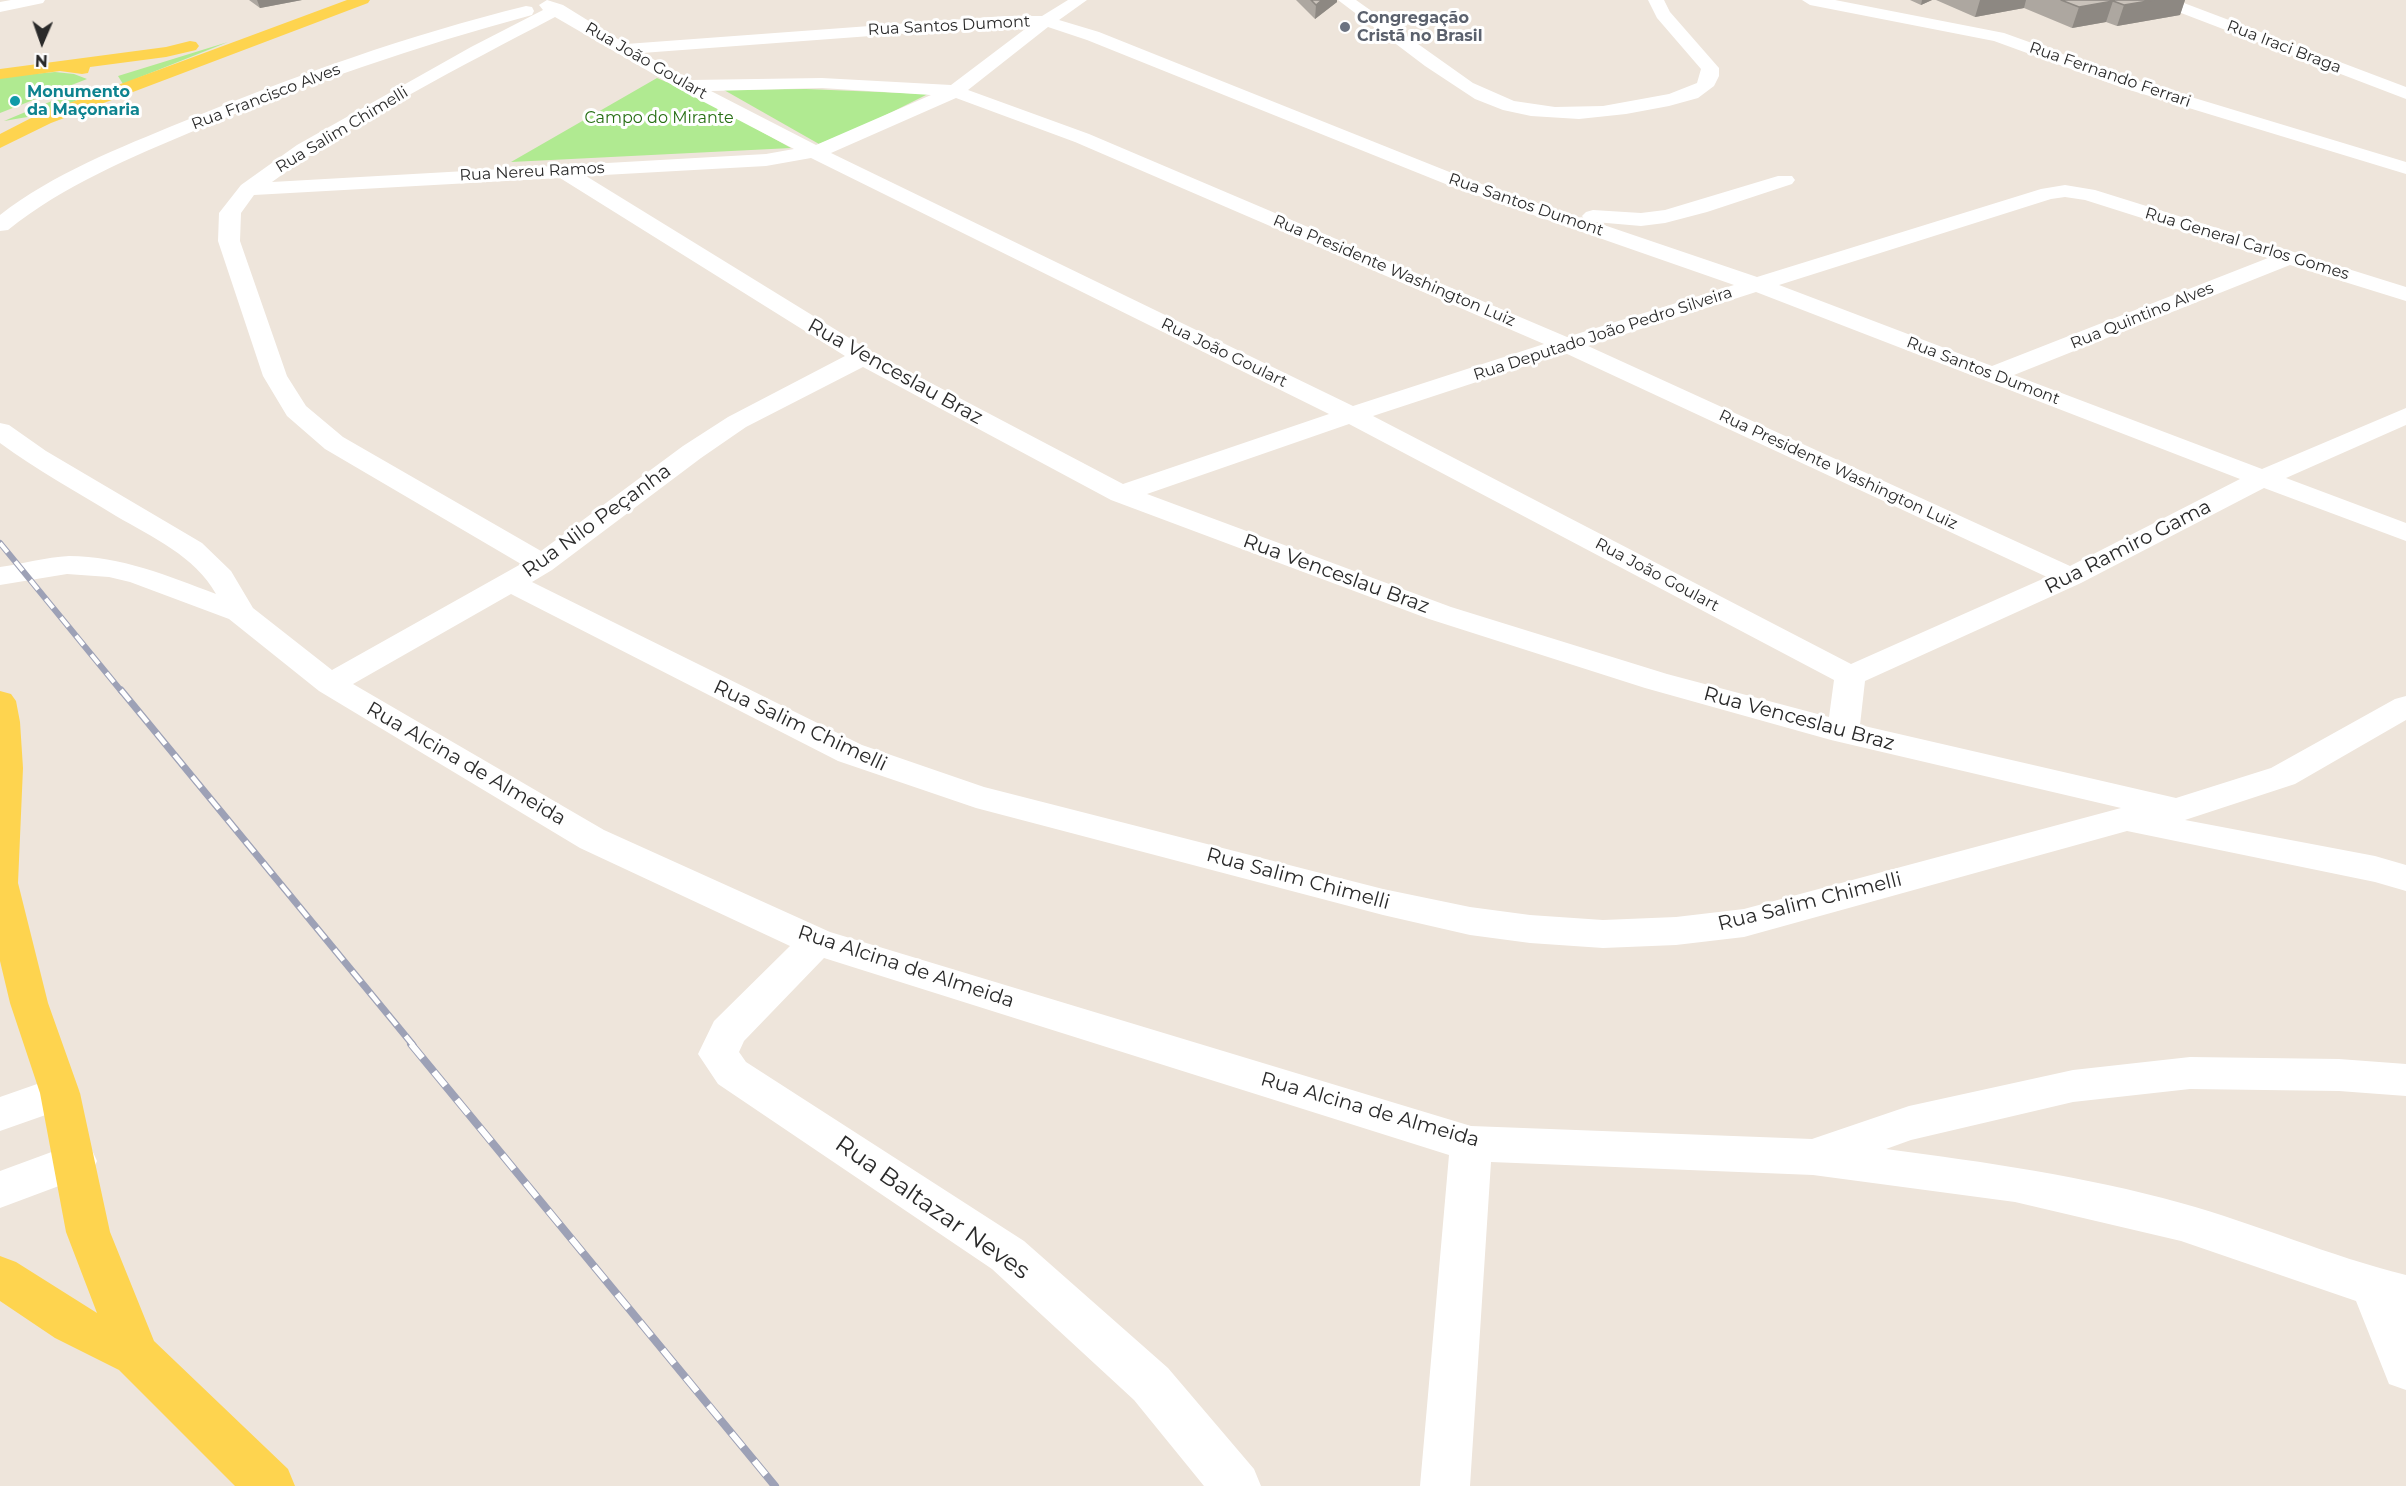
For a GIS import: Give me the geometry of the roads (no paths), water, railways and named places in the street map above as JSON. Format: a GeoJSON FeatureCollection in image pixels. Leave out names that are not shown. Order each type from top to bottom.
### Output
{"type":"FeatureCollection","features":[{"type":"Feature","properties":{"kind":"main road"},"geometry":{"type":"LineString","coordinates":[[6,71],[166,52],[355,0]]}},
{"type":"Feature","properties":{"kind":"main road"},"geometry":{"type":"LineString","coordinates":[[0,125],[101,97],[362,0]]}},
{"type":"Feature","properties":{"kind":"main road"},"geometry":{"type":"LineString","coordinates":[[76,88],[206,42]]}},
{"type":"Feature","properties":{"kind":"main road"},"geometry":{"type":"LineString","coordinates":[[60,66],[94,70],[108,75]]}},
{"type":"Feature","properties":{"kind":"main road"},"geometry":{"type":"LineString","coordinates":[[101,97],[110,88],[108,75]]}},
{"type":"Feature","properties":{"kind":"main road"},"geometry":{"type":"LineString","coordinates":[[0,142],[38,113],[54,97]]}},
{"type":"Feature","properties":{"kind":"main road"},"geometry":{"type":"LineString","coordinates":[[0,701],[6,766],[0,883],[29,1003],[60,1093],[76,1161],[88,1232],[136,1355]]}},
{"type":"Feature","properties":{"kind":"main road"},"geometry":{"type":"LineString","coordinates":[[0,1276],[71,1323],[136,1355],[270,1486]]}},
{"type":"Feature","properties":{"kind":"street"},"geometry":{"type":"LineString","coordinates":[[0,5],[16,0]]}},
{"type":"Feature","properties":{"kind":"street"},"geometry":{"type":"LineString","coordinates":[[0,5],[37,0]]}},
{"type":"Feature","properties":{"kind":"street","name":"Rua Nereu Ramos"},"geometry":{"type":"LineString","coordinates":[[248,189],[766,160],[814,152],[955,91],[1046,21],[1079,0]]}},
{"type":"Feature","properties":{"kind":"street"},"geometry":{"type":"LineString","coordinates":[[1346,0],[1464,86],[1489,99],[1522,108],[1583,112],[1647,105],[1693,94],[1706,87],[1711,77],[1710,68],[1664,14],[1656,0]]}},
{"type":"Feature","properties":{"kind":"street","name":"Rua Fernando Ferrari"},"geometry":{"type":"LineString","coordinates":[[1810,0],[1998,37],[2129,84],[2406,168]]}},
{"type":"Feature","properties":{"kind":"street","name":"Rua Iraci Braga"},"geometry":{"type":"LineString","coordinates":[[2161,0],[2406,93]]}},
{"type":"Feature","properties":{"kind":"street","name":"Rua João Goulart"},"geometry":{"type":"LineString","coordinates":[[557,5],[623,49],[687,86],[814,152],[1351,415],[1850,676]]}},
{"type":"Feature","properties":{"kind":"street","name":"Rua Salim Chimelli"},"geometry":{"type":"LineString","coordinates":[[542,564],[334,443],[296,411],[275,376],[229,241],[230,213],[248,189],[304,149],[557,5]]}},
{"type":"Feature","properties":{"kind":"street","name":"Rua Francisco Alves"},"geometry":{"type":"LineString","coordinates":[[0,225],[60,184],[91,168],[193,124],[361,60],[459,28],[557,5]]}},
{"type":"Feature","properties":{"kind":"street","name":"Rua Santos Dumont"},"geometry":{"type":"LineString","coordinates":[[623,49],[915,27],[1046,21],[1093,36],[1460,183],[1757,285],[2406,533]]}},
{"type":"Feature","properties":{"kind":"street","name":"Rua Presidente Washington Luiz"},"geometry":{"type":"LineString","coordinates":[[687,86],[822,83],[955,91],[1082,138],[1566,345],[2071,578]]}},
{"type":"Feature","properties":{"kind":"street","name":"Rua Venceslau Braz"},"geometry":{"type":"LineString","coordinates":[[562,170],[863,357],[1121,494],[1440,613],[1656,681],[1843,732],[2178,810]]}},
{"type":"Feature","properties":{"kind":"street"},"geometry":{"type":"LineString","coordinates":[[1564,219],[1599,215],[1632,219],[1657,218],[1785,180]]}},
{"type":"Feature","properties":{"kind":"street","name":"Rua Deputado João Pedro Silveira"},"geometry":{"type":"LineString","coordinates":[[1121,494],[1351,415],[1566,345],[2048,193],[2065,191],[2088,194]]}},
{"type":"Feature","properties":{"kind":"street","name":"Rua General Carlos Gomes"},"geometry":{"type":"LineString","coordinates":[[2088,194],[2406,294]]}},
{"type":"Feature","properties":{"kind":"street","name":"Rua Quintino Alves"},"geometry":{"type":"LineString","coordinates":[[1994,374],[2290,257]]}},
{"type":"Feature","properties":{"kind":"street","name":"Rua Nilo Peçanha"},"geometry":{"type":"LineString","coordinates":[[330,684],[542,564],[692,452],[737,422],[863,357]]}},
{"type":"Feature","properties":{"kind":"street","name":"Rua Ramiro Gama"},"geometry":{"type":"LineString","coordinates":[[1850,676],[2071,578],[2263,478],[2406,416]]}},
{"type":"Feature","properties":{"kind":"street"},"geometry":{"type":"LineString","coordinates":[[0,431],[37,457],[192,549],[213,565],[227,585],[240,613]]}},
{"type":"Feature","properties":{"kind":"street","name":"Rua Alcina de Almeida"},"geometry":{"type":"LineString","coordinates":[[0,576],[67,565],[109,568],[139,575],[240,613],[330,684],[592,839],[817,942],[1471,1144],[1813,1157],[2015,1184],[2181,1222],[2390,1291]]}},
{"type":"Feature","properties":{"kind":"street","name":"Rua Salim Chimelli"},"geometry":{"type":"LineString","coordinates":[[510,582],[796,728],[850,753],[915,777],[976,796],[1383,902],[1470,921],[1530,929],[1603,934],[1676,931],[1744,923],[2123,820],[2178,810],[2283,776],[2406,706]]}},
{"type":"Feature","properties":{"kind":"street"},"geometry":{"type":"LineString","coordinates":[[1843,732],[1850,676]]}},
{"type":"Feature","properties":{"kind":"street","name":"Rua Salim Chimelli"},"geometry":{"type":"LineString","coordinates":[[2123,820],[2396,874]]}},
{"type":"Feature","properties":{"kind":"street","name":"Rua Baltazar Neves"},"geometry":{"type":"LineString","coordinates":[[817,942],[728,1032],[718,1054],[732,1073],[1008,1254],[1151,1384],[1236,1486]]}},
{"type":"Feature","properties":{"kind":"street"},"geometry":{"type":"LineString","coordinates":[[1813,1157],[1909,1123],[2073,1086],[2190,1073],[2339,1076],[2406,1080]]}},
{"type":"Feature","properties":{"kind":"street"},"geometry":{"type":"LineString","coordinates":[[0,1114],[60,1093]]}},
{"type":"Feature","properties":{"kind":"street"},"geometry":{"type":"LineString","coordinates":[[1445,1486],[1471,1144]]}},
{"type":"Feature","properties":{"kind":"street"},"geometry":{"type":"LineString","coordinates":[[0,1190],[76,1161]]}},
{"type":"Feature","properties":{"kind":"street"},"geometry":{"type":"LineString","coordinates":[[2390,1291],[2406,1368]]}},
{"type":"Feature","properties":{"kind":"railway"},"geometry":{"type":"LineString","coordinates":[[0,543],[122,692]]}},
{"type":"Feature","properties":{"kind":"railway"},"geometry":{"type":"LineString","coordinates":[[121,690],[413,1045]]}},
{"type":"Feature","properties":{"kind":"railway"},"geometry":{"type":"LineString","coordinates":[[411,1044],[775,1486]]}},
{"type":"Feature","properties":{"kind":"place","name":"Congregação Cristã no Brasil"},"geometry":{"type":"Point","coordinates":[1345,27]}},
{"type":"Feature","properties":{"kind":"place","name":"Monumento da Maçonaria"},"geometry":{"type":"Point","coordinates":[15,101]}},
{"type":"Feature","properties":{"kind":"park label","name":"Campo do Mirante"},"geometry":{"type":"Point","coordinates":[659,118]}}]}
